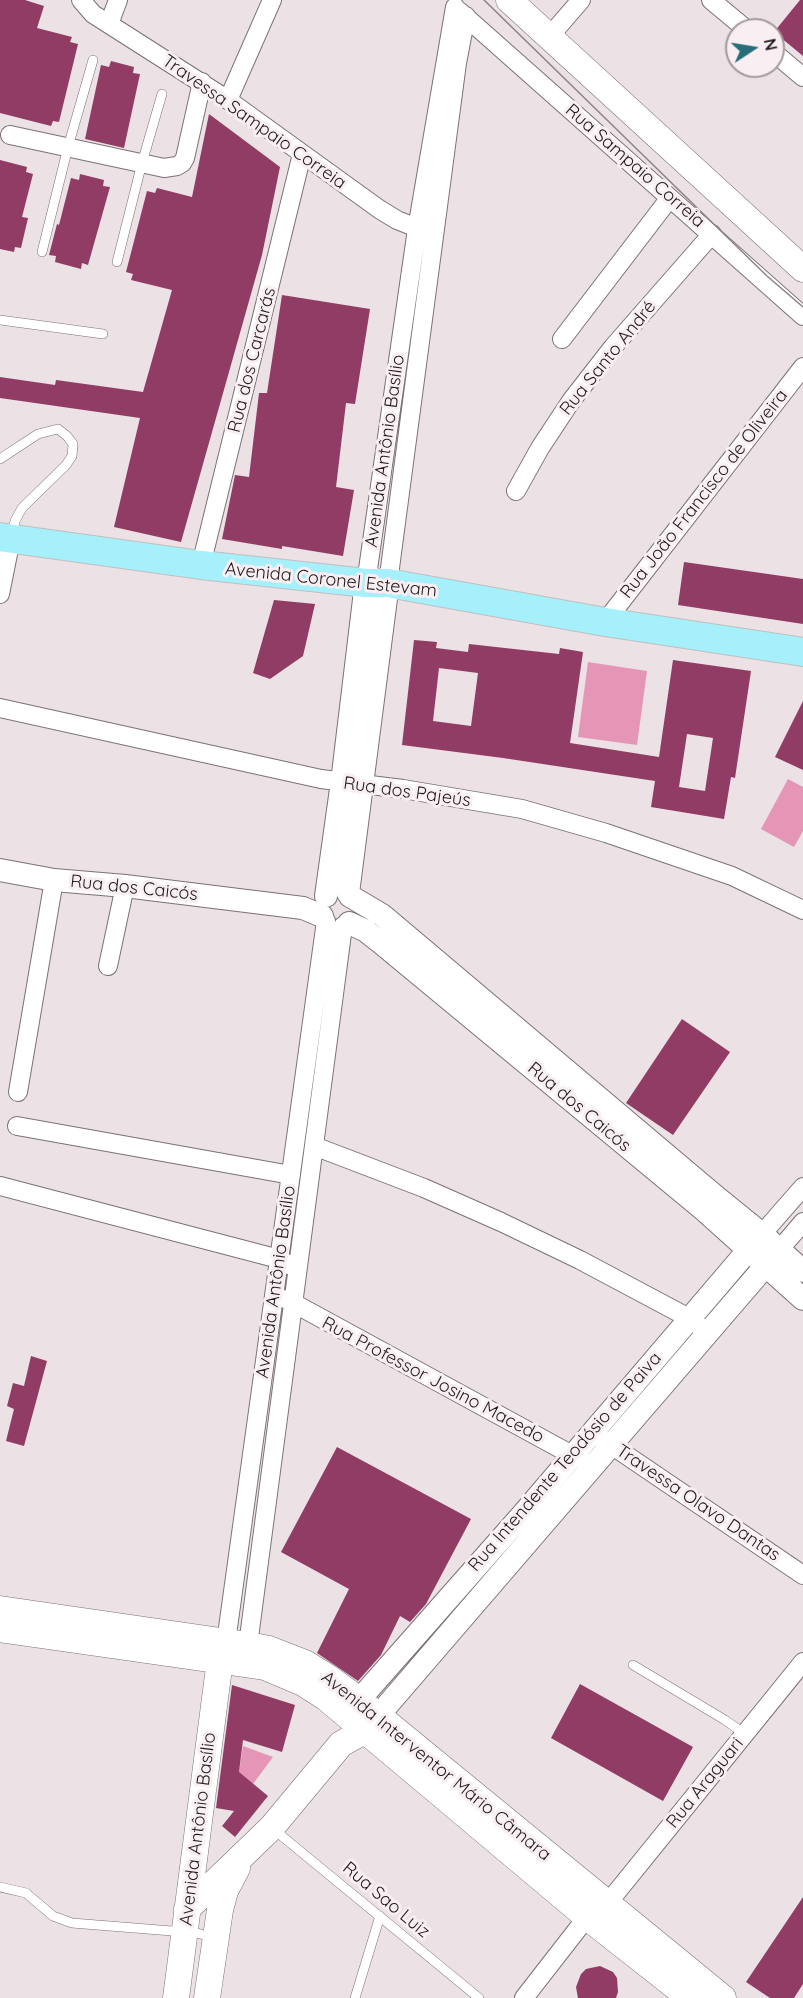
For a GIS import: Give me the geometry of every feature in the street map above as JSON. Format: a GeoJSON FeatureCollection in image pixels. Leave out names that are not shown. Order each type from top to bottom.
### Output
{"type":"FeatureCollection","features":[{"type":"Feature","properties":{"kind":"main road","name":"Rua Sampaio Correia"},"geometry":{"type":"LineString","coordinates":[[509,0],[800,259]]}},
{"type":"Feature","properties":{"kind":"main road","name":"Avenida Coronel Estevam"},"geometry":{"type":"LineString","coordinates":[[6,538],[201,565],[377,583],[803,652]]}},
{"type":"Feature","properties":{"kind":"main road","name":"Avenida Interventor Mário Câmara"},"geometry":{"type":"LineString","coordinates":[[0,1609],[231,1649],[303,1683],[363,1716],[597,1911],[690,1998]]}},
{"type":"Feature","properties":{"kind":"main road","name":"Avenida Interventor Mário Câmara"},"geometry":{"type":"LineString","coordinates":[[0,1629],[231,1649]]}},
{"type":"Feature","properties":{"kind":"main road","name":"Avenida Antônio Basílio"},"geometry":{"type":"LineString","coordinates":[[176,1998],[186,1921],[231,1649]]}},
{"type":"Feature","properties":{"kind":"main road","name":"Rua Intendente Teodósio de Paiva"},"geometry":{"type":"LineString","coordinates":[[186,1921],[272,1827],[363,1716]]}},
{"type":"Feature","properties":{"kind":"main road","name":"Avenida Antônio Basílio"},"geometry":{"type":"LineString","coordinates":[[207,1998],[225,1891],[247,1852]]}},
{"type":"Feature","properties":{"kind":"main road","name":"Avenida Interventor Mário Câmara"},"geometry":{"type":"LineString","coordinates":[[597,1911],[723,1998]]}},
{"type":"Feature","properties":{"kind":"street","name":"Travessa Sampaio Correia"},"geometry":{"type":"LineString","coordinates":[[81,0],[93,14],[202,82],[379,209],[426,232]]}},
{"type":"Feature","properties":{"kind":"street"},"geometry":{"type":"LineString","coordinates":[[110,24],[118,0]]}},
{"type":"Feature","properties":{"kind":"street"},"geometry":{"type":"LineString","coordinates":[[228,100],[272,0]]}},
{"type":"Feature","properties":{"kind":"street"},"geometry":{"type":"LineString","coordinates":[[549,38],[581,0]]}},
{"type":"Feature","properties":{"kind":"street"},"geometry":{"type":"LineString","coordinates":[[711,0],[733,18]]}},
{"type":"Feature","properties":{"kind":"street","name":"Rua Sampaio Correia"},"geometry":{"type":"LineString","coordinates":[[456,8],[803,316]]}},
{"type":"Feature","properties":{"kind":"street","name":"Avenida Antônio Basílio"},"geometry":{"type":"LineString","coordinates":[[231,1649],[274,1292],[327,913],[352,783],[377,583],[456,8]]}},
{"type":"Feature","properties":{"kind":"street"},"geometry":{"type":"LineString","coordinates":[[785,62],[803,77]]}},
{"type":"Feature","properties":{"kind":"street"},"geometry":{"type":"LineString","coordinates":[[10,135],[164,168],[177,166],[185,158],[202,82]]}},
{"type":"Feature","properties":{"kind":"street","name":"Rua dos Carcarás"},"geometry":{"type":"LineString","coordinates":[[201,565],[302,154]]}},
{"type":"Feature","properties":{"kind":"street"},"geometry":{"type":"LineString","coordinates":[[562,339],[669,199]]}},
{"type":"Feature","properties":{"kind":"street","name":"Rua Santo André"},"geometry":{"type":"LineString","coordinates":[[516,491],[540,448],[571,402],[613,347],[712,234]]}},
{"type":"Feature","properties":{"kind":"street","name":"Rua João Francisco de Oliveira"},"geometry":{"type":"LineString","coordinates":[[605,621],[803,367]]}},
{"type":"Feature","properties":{"kind":"street"},"geometry":{"type":"LineString","coordinates":[[0,594],[6,538]]}},
{"type":"Feature","properties":{"kind":"street","name":"Rua dos Pajeús"},"geometry":{"type":"LineString","coordinates":[[0,708],[321,779],[522,809],[616,837],[732,876],[803,910]]}},
{"type":"Feature","properties":{"kind":"street","name":"Avenida Antônio Basílio"},"geometry":{"type":"LineString","coordinates":[[327,913],[353,918],[356,906],[349,895],[352,783]]}},
{"type":"Feature","properties":{"kind":"street","name":"Rua dos Caicós"},"geometry":{"type":"LineString","coordinates":[[0,870],[54,880],[125,886],[327,913],[380,942],[709,1203]]}},
{"type":"Feature","properties":{"kind":"street"},"geometry":{"type":"LineString","coordinates":[[18,1092],[54,880]]}},
{"type":"Feature","properties":{"kind":"street"},"geometry":{"type":"LineString","coordinates":[[108,966],[125,886]]}},
{"type":"Feature","properties":{"kind":"street","name":"Rua dos Caicós"},"geometry":{"type":"LineString","coordinates":[[349,895],[382,915],[764,1250],[803,1299]]}},
{"type":"Feature","properties":{"kind":"street","name":"Avenida Antônio Basílio"},"geometry":{"type":"LineString","coordinates":[[231,1649],[299,1271],[314,1146],[327,913]]}},
{"type":"Feature","properties":{"kind":"street"},"geometry":{"type":"LineString","coordinates":[[17,1126],[291,1175]]}},
{"type":"Feature","properties":{"kind":"street"},"geometry":{"type":"LineString","coordinates":[[314,1146],[424,1188],[501,1222],[580,1260],[689,1318],[708,1332]]}},
{"type":"Feature","properties":{"kind":"street"},"geometry":{"type":"LineString","coordinates":[[0,1185],[279,1259],[299,1271]]}},
{"type":"Feature","properties":{"kind":"street","name":"Rua Intendente Teodósio de Paiva"},"geometry":{"type":"LineString","coordinates":[[363,1716],[541,1527],[708,1332],[803,1188]]}},
{"type":"Feature","properties":{"kind":"street","name":"Rua Intendente Teodósio de Paiva"},"geometry":{"type":"LineString","coordinates":[[363,1716],[523,1514],[689,1318],[764,1250],[803,1222]]}},
{"type":"Feature","properties":{"kind":"street","name":"Rua dos Caicós"},"geometry":{"type":"LineString","coordinates":[[764,1250],[803,1270]]}},
{"type":"Feature","properties":{"kind":"street","name":"Rua Professor Josino Macedo"},"geometry":{"type":"LineString","coordinates":[[274,1292],[592,1467]]}},
{"type":"Feature","properties":{"kind":"street","name":"Travessa Olavo Dantas"},"geometry":{"type":"LineString","coordinates":[[593,1432],[803,1575]]}},
{"type":"Feature","properties":{"kind":"street"},"geometry":{"type":"LineString","coordinates":[[523,1514],[541,1527]]}},
{"type":"Feature","properties":{"kind":"street","name":"Rua Araguari"},"geometry":{"type":"LineString","coordinates":[[524,1998],[803,1662]]}},
{"type":"Feature","properties":{"kind":"lane"},"geometry":{"type":"LineString","coordinates":[[42,252],[68,147],[93,60]]}},
{"type":"Feature","properties":{"kind":"lane"},"geometry":{"type":"LineString","coordinates":[[117,262],[162,94]]}},
{"type":"Feature","properties":{"kind":"lane"},"geometry":{"type":"LineString","coordinates":[[0,320],[103,334]]}},
{"type":"Feature","properties":{"kind":"lane"},"geometry":{"type":"LineString","coordinates":[[0,459],[38,434],[58,429],[68,436],[73,444],[72,456],[66,465],[22,508],[6,538]]}},
{"type":"Feature","properties":{"kind":"lane"},"geometry":{"type":"LineString","coordinates":[[633,1665],[745,1734]]}},
{"type":"Feature","properties":{"kind":"lane","name":"Rua Sao Luiz"},"geometry":{"type":"LineString","coordinates":[[272,1827],[479,1998]]}},
{"type":"Feature","properties":{"kind":"lane"},"geometry":{"type":"LineString","coordinates":[[0,1887],[26,1893],[53,1916],[72,1923],[186,1921],[215,1943]]}},
{"type":"Feature","properties":{"kind":"lane"},"geometry":{"type":"LineString","coordinates":[[355,1998],[380,1916]]}},
{"type":"Feature","properties":{"kind":"shaded area"},"geometry":{"type":"Polygon","coordinates":[[[588,662],[647,671],[637,745],[578,737],[588,662]]]}},
{"type":"Feature","properties":{"kind":"shaded area"},"geometry":{"type":"Polygon","coordinates":[[[788,779],[803,787],[803,831],[794,847],[761,829],[788,779]]]}},
{"type":"Feature","properties":{"kind":"shaded area"},"geometry":{"type":"Polygon","coordinates":[[[243,1746],[273,1757],[233,1811],[243,1746]]]}},
{"type":"Feature","properties":{"kind":"building"},"geometry":{"type":"Polygon","coordinates":[[[0,0],[25,0],[44,6],[37,28],[72,37],[70,42],[78,44],[59,122],[53,121],[51,126],[0,113],[0,0]]]}},
{"type":"Feature","properties":{"kind":"building"},"geometry":{"type":"Polygon","coordinates":[[[800,0],[803,0],[803,56],[785,41],[785,18],[800,0]]]}},
{"type":"Feature","properties":{"kind":"building"},"geometry":{"type":"Polygon","coordinates":[[[111,61],[134,67],[133,73],[140,74],[124,148],[85,139],[101,65],[109,67],[111,61]]]}},
{"type":"Feature","properties":{"kind":"building"},"geometry":{"type":"Polygon","coordinates":[[[209,114],[280,167],[262,255],[181,542],[114,527],[140,418],[0,398],[0,377],[55,385],[56,380],[143,392],[172,290],[131,280],[133,274],[126,272],[147,191],[155,193],[157,188],[192,197],[209,114]]]}},
{"type":"Feature","properties":{"kind":"building"},"geometry":{"type":"Polygon","coordinates":[[[0,160],[27,167],[26,172],[33,174],[22,217],[28,218],[21,248],[15,247],[14,252],[0,249],[0,160]]]}},
{"type":"Feature","properties":{"kind":"building"},"geometry":{"type":"Polygon","coordinates":[[[80,174],[104,180],[103,186],[110,187],[88,265],[82,263],[81,269],[55,262],[56,256],[49,255],[71,178],[79,180],[80,174]]]}},
{"type":"Feature","properties":{"kind":"building"},"geometry":{"type":"Polygon","coordinates":[[[282,295],[370,309],[355,404],[346,403],[336,487],[354,490],[343,556],[222,539],[235,475],[249,477],[259,393],[267,393],[282,295]]]}},
{"type":"Feature","properties":{"kind":"building"},"geometry":{"type":"Polygon","coordinates":[[[684,562],[803,579],[803,624],[678,605],[684,562]]]}},
{"type":"Feature","properties":{"kind":"building"},"geometry":{"type":"Polygon","coordinates":[[[274,600],[315,604],[303,656],[270,679],[253,673],[274,600]]]}},
{"type":"Feature","properties":{"kind":"building"},"geometry":{"type":"Polygon","coordinates":[[[414,640],[437,642],[436,648],[468,652],[469,644],[559,654],[560,648],[583,652],[570,743],[659,757],[673,660],[751,671],[735,778],[731,777],[724,819],[651,807],[655,781],[402,745],[414,640]],[[439,668],[433,721],[471,726],[478,673],[439,668]],[[687,734],[679,787],[705,791],[713,738],[687,734]]]}},
{"type":"Feature","properties":{"kind":"building"},"geometry":{"type":"Polygon","coordinates":[[[803,701],[803,770],[775,757],[803,701]]]}},
{"type":"Feature","properties":{"kind":"building"},"geometry":{"type":"Polygon","coordinates":[[[682,1019],[730,1052],[673,1135],[626,1103],[682,1019]]]}},
{"type":"Feature","properties":{"kind":"building"},"geometry":{"type":"Polygon","coordinates":[[[31,1356],[47,1361],[24,1446],[6,1441],[14,1409],[7,1406],[13,1383],[24,1386],[31,1356]]]}},
{"type":"Feature","properties":{"kind":"building"},"geometry":{"type":"Polygon","coordinates":[[[337,1447],[471,1519],[426,1604],[410,1622],[400,1616],[381,1655],[358,1681],[317,1653],[349,1589],[281,1552],[337,1447]]]}},
{"type":"Feature","properties":{"kind":"building"},"geometry":{"type":"Polygon","coordinates":[[[580,1684],[693,1747],[663,1801],[551,1738],[580,1684]]]}},
{"type":"Feature","properties":{"kind":"building"},"geometry":{"type":"Polygon","coordinates":[[[232,1685],[295,1705],[282,1752],[243,1740],[239,1772],[268,1796],[235,1837],[222,1826],[234,1811],[216,1808],[232,1685]]]}},
{"type":"Feature","properties":{"kind":"building"},"geometry":{"type":"Polygon","coordinates":[[[803,1897],[803,1984],[794,1998],[770,1998],[746,1982],[803,1897]]]}},
{"type":"Feature","properties":{"kind":"building"},"geometry":{"type":"Polygon","coordinates":[[[600,1966],[613,1972],[617,1978],[616,1998],[578,1998],[576,1987],[581,1974],[586,1969],[600,1966]]]}},
{"type":"Feature","properties":{"kind":"tram line"},"geometry":{"type":"LineString","coordinates":[[484,0],[767,276],[803,307]]}}]}
